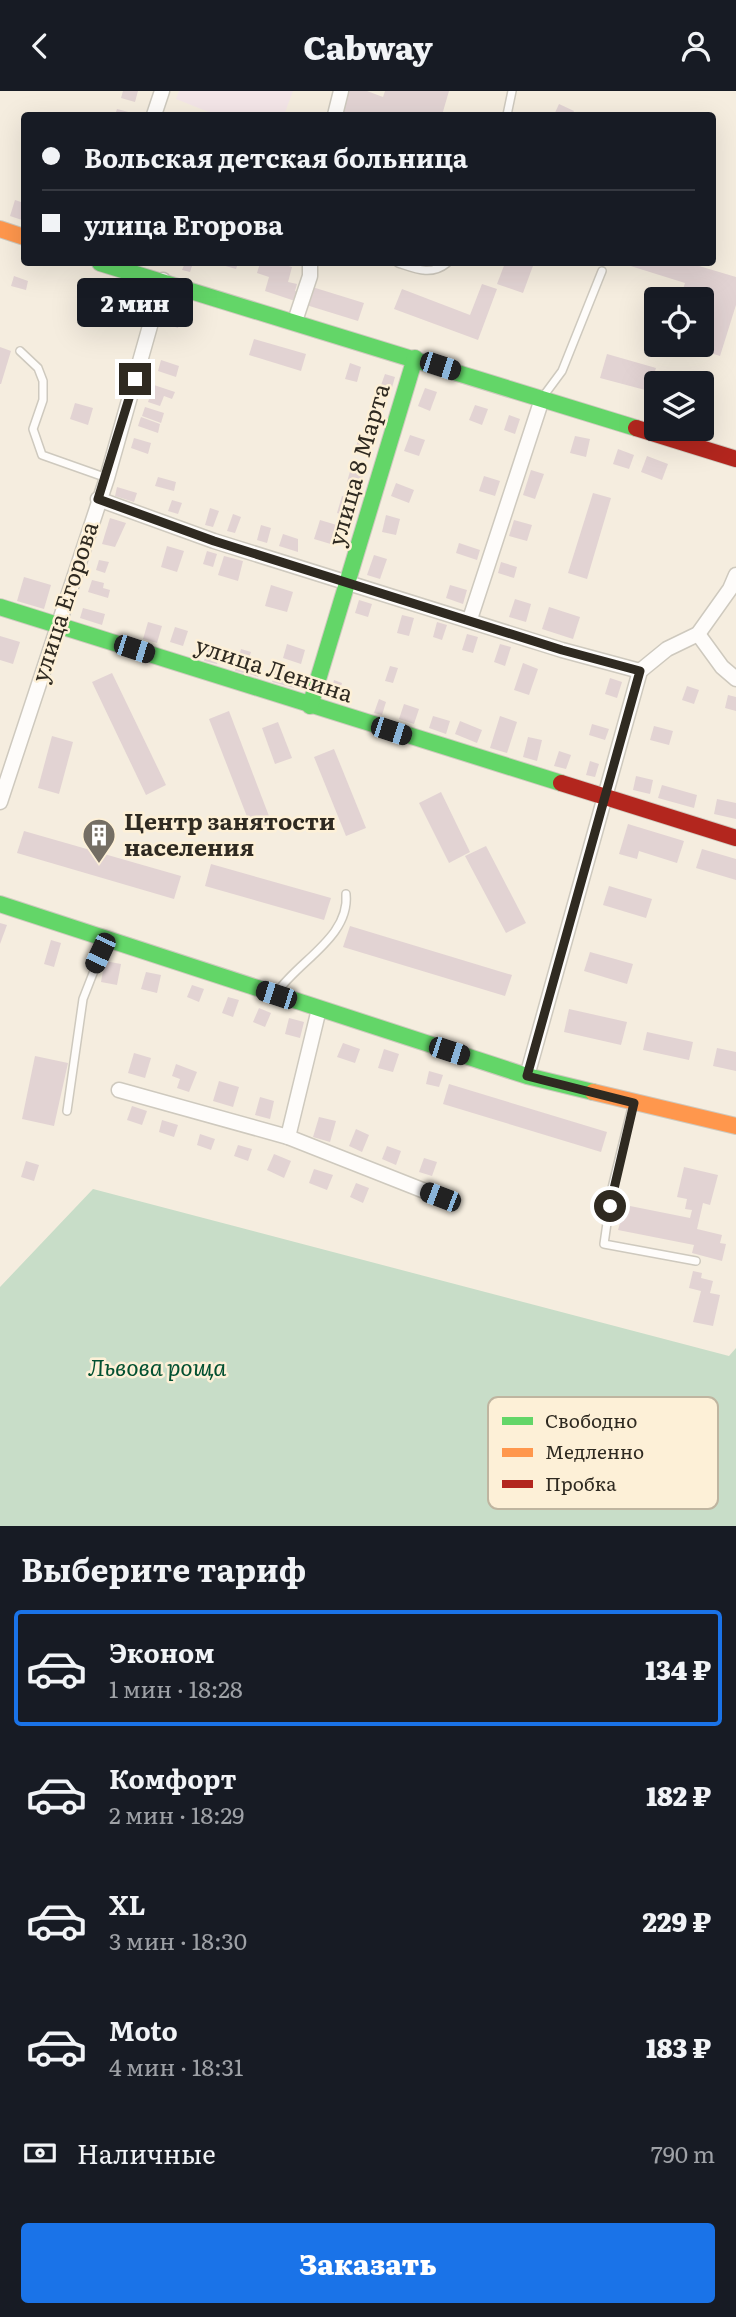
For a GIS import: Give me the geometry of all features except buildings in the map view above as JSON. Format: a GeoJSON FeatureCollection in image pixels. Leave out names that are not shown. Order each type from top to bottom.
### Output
{"type":"FeatureCollection","features":[{"type":"Feature","properties":{"kind":"street"},"geometry":{"type":"LineString","coordinates":[[155,112],[162,91]]}},
{"type":"Feature","properties":{"kind":"street"},"geometry":{"type":"LineString","coordinates":[[336,112],[341,91]]}},
{"type":"Feature","properties":{"kind":"street"},"geometry":{"type":"LineString","coordinates":[[0,229],[21,236]]}},
{"type":"Feature","properties":{"kind":"street"},"geometry":{"type":"LineString","coordinates":[[115,266],[736,459]]}},
{"type":"Feature","properties":{"kind":"street"},"geometry":{"type":"LineString","coordinates":[[295,321],[310,276],[310,266]]}},
{"type":"Feature","properties":{"kind":"street","name":"улица Егорова"},"geometry":{"type":"LineString","coordinates":[[0,802],[107,478],[163,280]]}},
{"type":"Feature","properties":{"kind":"street","name":"улица 8 Марта"},"geometry":{"type":"LineString","coordinates":[[310,706],[415,358]]}},
{"type":"Feature","properties":{"kind":"street"},"geometry":{"type":"LineString","coordinates":[[470,619],[542,399]]}},
{"type":"Feature","properties":{"kind":"street"},"geometry":{"type":"LineString","coordinates":[[98,499],[214,541],[562,650],[640,671]]}},
{"type":"Feature","properties":{"kind":"street"},"geometry":{"type":"LineString","coordinates":[[527,1076],[640,671],[667,649],[698,633],[730,589],[736,575]]}},
{"type":"Feature","properties":{"kind":"street","name":"улица Ленина"},"geometry":{"type":"LineString","coordinates":[[0,607],[736,838]]}},
{"type":"Feature","properties":{"kind":"street"},"geometry":{"type":"LineString","coordinates":[[698,633],[722,667],[736,679]]}},
{"type":"Feature","properties":{"kind":"street"},"geometry":{"type":"LineString","coordinates":[[0,904],[527,1076],[736,1126]]}},
{"type":"Feature","properties":{"kind":"street"},"geometry":{"type":"LineString","coordinates":[[288,1137],[318,1009]]}},
{"type":"Feature","properties":{"kind":"street"},"geometry":{"type":"LineString","coordinates":[[119,1090],[288,1137],[440,1197]]}},
{"type":"Feature","properties":{"kind":"lane"},"geometry":{"type":"LineString","coordinates":[[508,112],[512,91]]}},
{"type":"Feature","properties":{"kind":"lane"},"geometry":{"type":"LineString","coordinates":[[407,266],[435,271],[442,266]]}},
{"type":"Feature","properties":{"kind":"lane"},"geometry":{"type":"LineString","coordinates":[[542,399],[562,371],[602,271]]}},
{"type":"Feature","properties":{"kind":"lane"},"geometry":{"type":"LineString","coordinates":[[20,351],[38,368],[43,381],[43,400],[33,429],[42,455],[107,478]]}},
{"type":"Feature","properties":{"kind":"lane"},"geometry":{"type":"LineString","coordinates":[[276,995],[337,929],[346,916],[346,894]]}},
{"type":"Feature","properties":{"kind":"lane"},"geometry":{"type":"LineString","coordinates":[[67,1111],[83,999],[106,939]]}},
{"type":"Feature","properties":{"kind":"lane"},"geometry":{"type":"LineString","coordinates":[[634,1103],[612,1188],[604,1244],[696,1261]]}},
{"type":"Feature","properties":{"kind":"shaded area"},"geometry":{"type":"Polygon","coordinates":[[[179,91],[293,91],[285,112],[208,112],[176,99],[179,91]]]}},
{"type":"Feature","properties":{"kind":"green space","name":"Львова роща"},"geometry":{"type":"Polygon","coordinates":[[[93,1189],[729,1356],[736,1348],[736,1526],[0,1526],[0,1287],[93,1189]]]}},
{"type":"Feature","properties":{"kind":"traffic: fast"},"geometry":{"type":"LineString","coordinates":[[110,266],[636,428]]}},
{"type":"Feature","properties":{"kind":"traffic: fast"},"geometry":{"type":"LineString","coordinates":[[310,706],[415,358]]}},
{"type":"Feature","properties":{"kind":"traffic: fast"},"geometry":{"type":"LineString","coordinates":[[0,607],[561,783]]}},
{"type":"Feature","properties":{"kind":"traffic: fast"},"geometry":{"type":"LineString","coordinates":[[0,904],[527,1076],[593,1092]]}},
{"type":"Feature","properties":{"kind":"traffic: slow"},"geometry":{"type":"LineString","coordinates":[[0,229],[21,236]]}},
{"type":"Feature","properties":{"kind":"traffic: slow"},"geometry":{"type":"LineString","coordinates":[[593,1092],[736,1126]]}},
{"type":"Feature","properties":{"kind":"traffic: jam"},"geometry":{"type":"LineString","coordinates":[[636,428],[736,459]]}},
{"type":"Feature","properties":{"kind":"traffic: jam"},"geometry":{"type":"LineString","coordinates":[[561,783],[736,838]]}},
{"type":"Feature","properties":{"kind":"place","name":"Центр занятости населения"},"geometry":{"type":"Point","coordinates":[99,865]}},
{"type":"Feature","properties":{"kind":"route"},"geometry":{"type":"LineString","coordinates":[[135,379],[107,478],[98,499],[214,541],[562,650],[640,671],[527,1076],[634,1103],[612,1188],[610,1206]]}}]}
